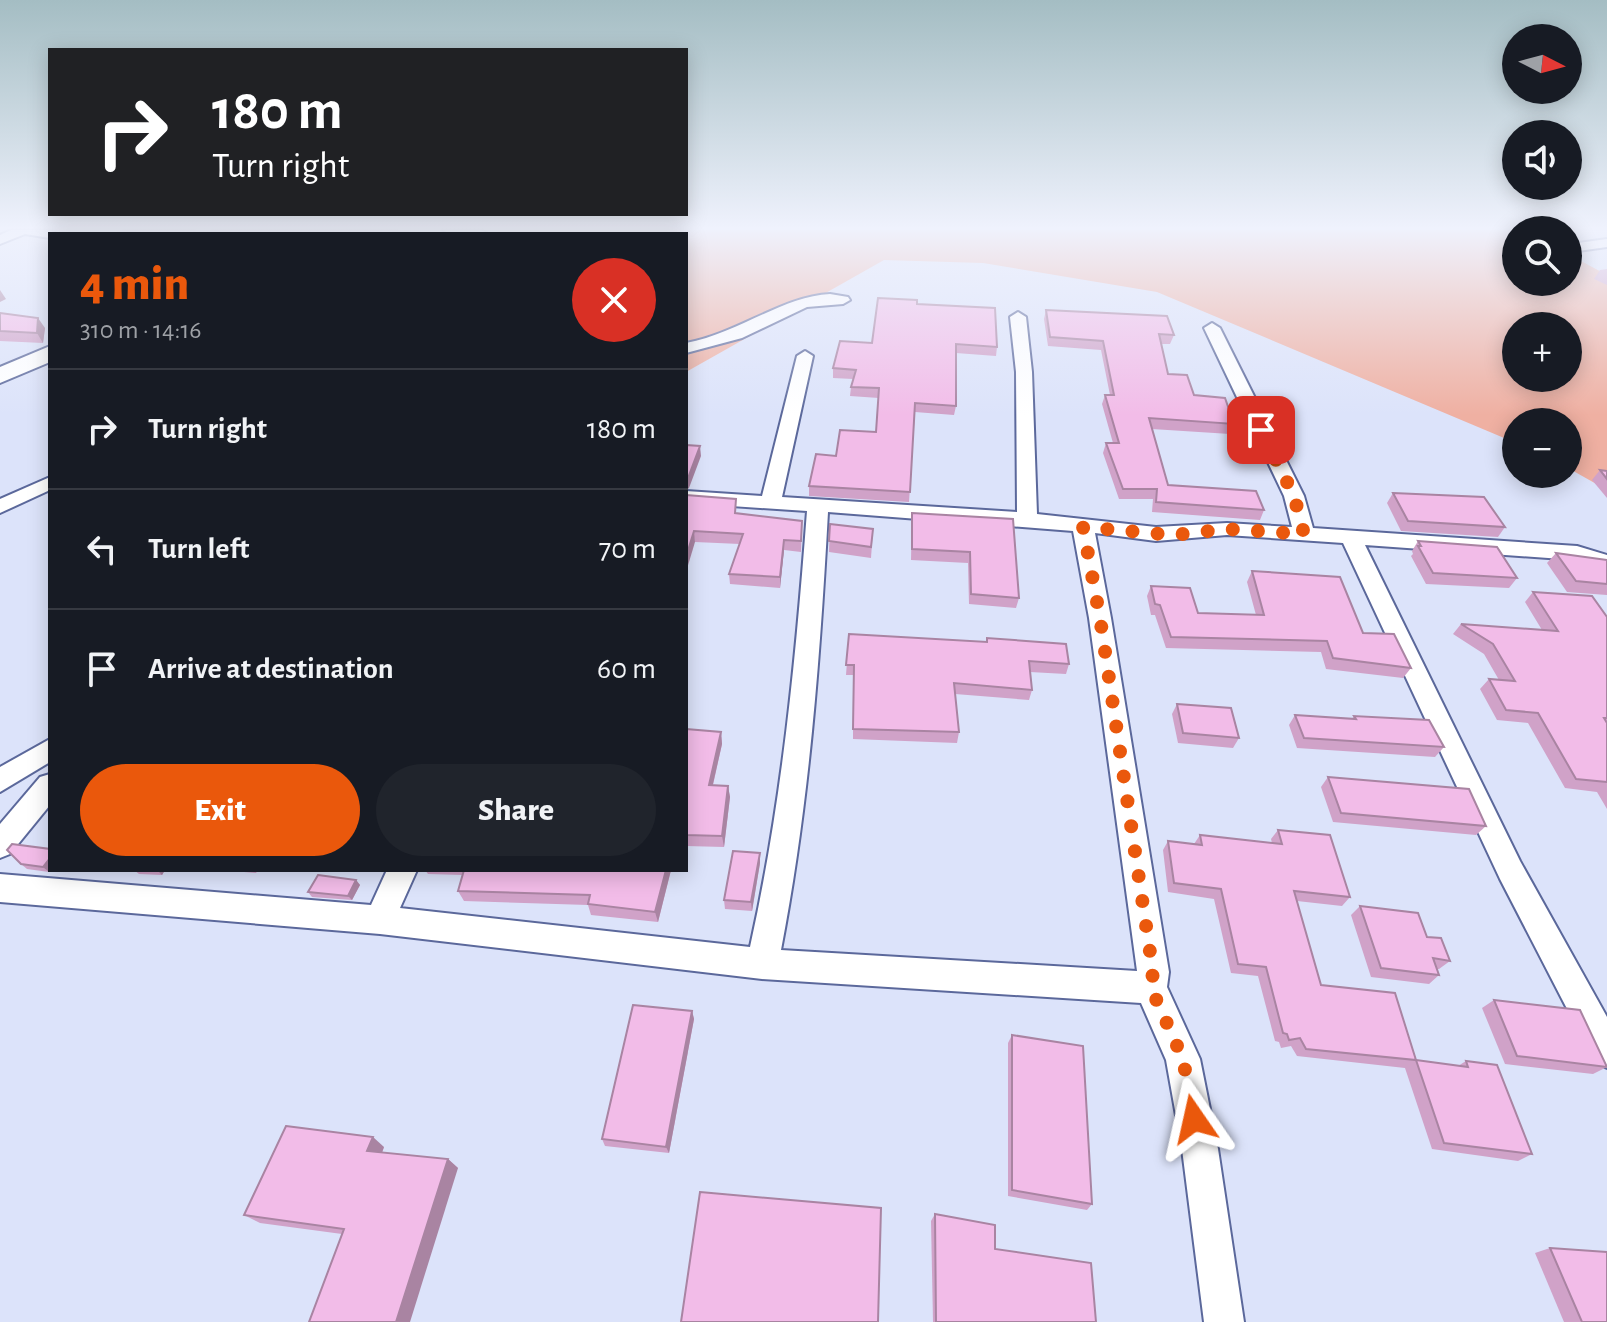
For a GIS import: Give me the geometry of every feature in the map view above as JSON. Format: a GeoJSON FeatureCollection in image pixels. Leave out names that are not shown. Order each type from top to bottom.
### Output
{"type":"FeatureCollection","features":[{"type":"Feature","properties":{"kind":"main road"},"geometry":{"type":"LineString","coordinates":[[0,363],[48,343]]}},
{"type":"Feature","properties":{"kind":"main road"},"geometry":{"type":"LineString","coordinates":[[0,376],[48,354]]}},
{"type":"Feature","properties":{"kind":"street"},"geometry":{"type":"LineString","coordinates":[[688,348],[716,343],[767,322],[801,301],[843,300]]}},
{"type":"Feature","properties":{"kind":"street"},"geometry":{"type":"LineString","coordinates":[[1018,317],[1024,372],[1027,519]]}},
{"type":"Feature","properties":{"kind":"street"},"geometry":{"type":"LineString","coordinates":[[1212,328],[1294,496],[1304,534]]}},
{"type":"Feature","properties":{"kind":"street"},"geometry":{"type":"LineString","coordinates":[[771,502],[786,427],[805,356]]}},
{"type":"Feature","properties":{"kind":"street"},"geometry":{"type":"LineString","coordinates":[[0,507],[48,484]]}},
{"type":"Feature","properties":{"kind":"street"},"geometry":{"type":"LineString","coordinates":[[688,497],[818,504],[860,511],[1027,519],[1173,535],[1227,529],[1577,553],[1607,562]]}},
{"type":"Feature","properties":{"kind":"street"},"geometry":{"type":"LineString","coordinates":[[762,964],[778,894],[804,691],[818,504]]}},
{"type":"Feature","properties":{"kind":"street"},"geometry":{"type":"LineString","coordinates":[[1083,527],[1129,805],[1153,972],[1151,988],[1183,1059],[1200,1149],[1224,1322]]}},
{"type":"Feature","properties":{"kind":"street"},"geometry":{"type":"LineString","coordinates":[[1351,538],[1510,870],[1607,1051]]}},
{"type":"Feature","properties":{"kind":"street"},"geometry":{"type":"LineString","coordinates":[[0,781],[48,750]]}},
{"type":"Feature","properties":{"kind":"street"},"geometry":{"type":"LineString","coordinates":[[0,845],[48,787]]}},
{"type":"Feature","properties":{"kind":"street"},"geometry":{"type":"LineString","coordinates":[[380,920],[401,872]]}},
{"type":"Feature","properties":{"kind":"street"},"geometry":{"type":"LineString","coordinates":[[0,888],[380,920],[762,964],[1151,988]]}},
{"type":"Feature","properties":{"kind":"shaded area"},"geometry":{"type":"Polygon","coordinates":[[[688,292],[828,292],[688,371],[688,292]]]}},
{"type":"Feature","properties":{"kind":"shaded area"},"geometry":{"type":"Polygon","coordinates":[[[1155,292],[1502,292],[1502,296],[1582,296],[1582,292],[1607,292],[1607,490],[1582,476],[1582,408],[1502,408],[1502,437],[1155,292]]]}},
{"type":"Feature","properties":{"kind":"building"},"geometry":{"type":"Polygon","coordinates":[[[878,298],[917,300],[917,304],[995,308],[997,347],[956,344],[956,406],[915,403],[910,492],[809,486],[816,454],[836,456],[840,430],[876,432],[879,388],[851,387],[856,370],[833,368],[840,341],[872,343],[878,298]]]}},
{"type":"Feature","properties":{"kind":"building"},"geometry":{"type":"Polygon","coordinates":[[[1046,310],[1167,316],[1174,335],[1159,334],[1168,374],[1187,375],[1194,395],[1225,398],[1234,424],[1149,418],[1168,485],[1256,491],[1264,510],[1156,502],[1157,489],[1123,489],[1106,443],[1119,443],[1105,395],[1114,395],[1103,341],[1050,337],[1046,310]]]}},
{"type":"Feature","properties":{"kind":"building"},"geometry":{"type":"Polygon","coordinates":[[[0,313],[38,318],[37,333],[0,331],[0,313]]]}},
{"type":"Feature","properties":{"kind":"building"},"geometry":{"type":"Polygon","coordinates":[[[688,445],[700,446],[688,478],[688,445]]]}},
{"type":"Feature","properties":{"kind":"building"},"geometry":{"type":"Polygon","coordinates":[[[1393,493],[1484,497],[1505,527],[1408,521],[1393,493]]]}},
{"type":"Feature","properties":{"kind":"building"},"geometry":{"type":"Polygon","coordinates":[[[688,495],[736,499],[735,513],[802,521],[801,541],[784,540],[780,577],[729,574],[743,534],[694,531],[688,550],[688,495]]]}},
{"type":"Feature","properties":{"kind":"building"},"geometry":{"type":"Polygon","coordinates":[[[912,513],[1013,519],[1019,598],[971,594],[970,552],[912,549],[912,513]]]}},
{"type":"Feature","properties":{"kind":"building"},"geometry":{"type":"Polygon","coordinates":[[[830,524],[873,529],[871,547],[829,541],[830,524]]]}},
{"type":"Feature","properties":{"kind":"building"},"geometry":{"type":"Polygon","coordinates":[[[1418,541],[1497,547],[1517,578],[1433,573],[1418,541]]]}},
{"type":"Feature","properties":{"kind":"building"},"geometry":{"type":"Polygon","coordinates":[[[1556,553],[1607,560],[1607,584],[1576,581],[1556,553]]]}},
{"type":"Feature","properties":{"kind":"building"},"geometry":{"type":"Polygon","coordinates":[[[1252,571],[1340,577],[1363,633],[1394,634],[1411,668],[1333,658],[1327,641],[1171,637],[1160,605],[1155,604],[1151,586],[1190,588],[1198,613],[1264,615],[1252,571]]]}},
{"type":"Feature","properties":{"kind":"building"},"geometry":{"type":"Polygon","coordinates":[[[1533,592],[1592,596],[1607,617],[1607,718],[1604,718],[1607,723],[1607,782],[1576,779],[1538,713],[1506,710],[1489,679],[1515,681],[1493,644],[1461,624],[1558,631],[1533,592]]]}},
{"type":"Feature","properties":{"kind":"building"},"geometry":{"type":"Polygon","coordinates":[[[849,634],[1066,644],[1069,664],[1029,661],[1032,690],[954,683],[959,732],[853,729],[854,665],[846,665],[849,634]]]}},
{"type":"Feature","properties":{"kind":"building"},"geometry":{"type":"Polygon","coordinates":[[[1177,704],[1231,708],[1239,738],[1183,733],[1177,704]]]}},
{"type":"Feature","properties":{"kind":"building"},"geometry":{"type":"Polygon","coordinates":[[[1295,715],[1429,720],[1444,747],[1304,738],[1295,715]]]}},
{"type":"Feature","properties":{"kind":"building"},"geometry":{"type":"Polygon","coordinates":[[[688,729],[721,732],[709,785],[728,786],[722,836],[688,835],[688,729]]]}},
{"type":"Feature","properties":{"kind":"building"},"geometry":{"type":"Polygon","coordinates":[[[1328,777],[1469,789],[1486,826],[1341,813],[1328,777]]]}},
{"type":"Feature","properties":{"kind":"building"},"geometry":{"type":"Polygon","coordinates":[[[1278,830],[1330,835],[1350,897],[1294,891],[1321,985],[1395,993],[1416,1060],[1306,1049],[1300,1038],[1289,1040],[1283,1033],[1266,967],[1238,964],[1221,889],[1174,883],[1168,841],[1202,845],[1200,835],[1282,844],[1278,830]]]}},
{"type":"Feature","properties":{"kind":"building"},"geometry":{"type":"Polygon","coordinates":[[[12,844],[48,849],[48,861],[43,867],[21,864],[7,850],[12,844]]]}},
{"type":"Feature","properties":{"kind":"building"},"geometry":{"type":"Polygon","coordinates":[[[733,851],[760,853],[751,902],[724,900],[733,851]]]}},
{"type":"Feature","properties":{"kind":"building"},"geometry":{"type":"Polygon","coordinates":[[[463,872],[665,872],[655,912],[588,904],[590,895],[458,891],[463,872]]]}},
{"type":"Feature","properties":{"kind":"building"},"geometry":{"type":"Polygon","coordinates":[[[318,875],[356,880],[348,896],[308,892],[318,875]]]}},
{"type":"Feature","properties":{"kind":"building"},"geometry":{"type":"Polygon","coordinates":[[[1360,906],[1418,913],[1427,937],[1441,938],[1450,961],[1433,958],[1439,975],[1381,968],[1360,906]]]}},
{"type":"Feature","properties":{"kind":"building"},"geometry":{"type":"Polygon","coordinates":[[[1494,1000],[1580,1010],[1607,1067],[1517,1056],[1494,1000]]]}},
{"type":"Feature","properties":{"kind":"building"},"geometry":{"type":"Polygon","coordinates":[[[633,1005],[692,1011],[666,1147],[602,1139],[633,1005]]]}},
{"type":"Feature","properties":{"kind":"building"},"geometry":{"type":"Polygon","coordinates":[[[1012,1035],[1083,1046],[1092,1204],[1012,1190],[1012,1035]]]}},
{"type":"Feature","properties":{"kind":"building"},"geometry":{"type":"Polygon","coordinates":[[[1416,1060],[1468,1067],[1466,1061],[1497,1065],[1532,1154],[1444,1143],[1416,1060]]]}},
{"type":"Feature","properties":{"kind":"building"},"geometry":{"type":"Polygon","coordinates":[[[286,1126],[373,1137],[367,1151],[448,1159],[396,1322],[309,1322],[344,1229],[244,1215],[286,1126]]]}},
{"type":"Feature","properties":{"kind":"building"},"geometry":{"type":"Polygon","coordinates":[[[700,1192],[881,1208],[878,1322],[681,1322],[700,1192]]]}},
{"type":"Feature","properties":{"kind":"building"},"geometry":{"type":"Polygon","coordinates":[[[935,1214],[995,1225],[995,1249],[1091,1263],[1096,1322],[936,1322],[935,1214]]]}},
{"type":"Feature","properties":{"kind":"building"},"geometry":{"type":"Polygon","coordinates":[[[1550,1248],[1607,1252],[1607,1322],[1582,1322],[1550,1248]]]}},
{"type":"Feature","properties":{"kind":"route"},"geometry":{"type":"LineString","coordinates":[[1194,1119],[1183,1059],[1151,988],[1153,972],[1127,790],[1083,527],[1173,535],[1227,529],[1304,534],[1294,496],[1261,430]]}}]}
